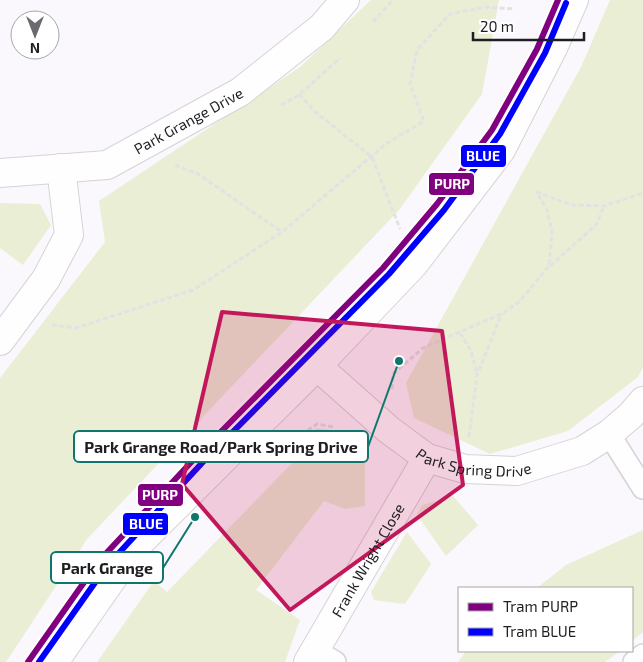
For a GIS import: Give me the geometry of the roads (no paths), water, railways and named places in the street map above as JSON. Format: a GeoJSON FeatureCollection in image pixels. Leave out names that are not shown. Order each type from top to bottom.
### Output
{"type":"FeatureCollection","features":[{"type":"Feature","properties":{"kind":"street","name":"Park Grange Drive"},"geometry":{"type":"LineString","coordinates":[[0,173],[107,165],[240,92],[322,27],[345,0]]}},
{"type":"Feature","properties":{"kind":"street"},"geometry":{"type":"LineString","coordinates":[[54,662],[133,549],[317,366],[414,264],[501,150],[553,48],[574,0]]}},
{"type":"Feature","properties":{"kind":"street"},"geometry":{"type":"LineString","coordinates":[[7,331],[46,279],[69,235],[61,168]]}},
{"type":"Feature","properties":{"kind":"street","name":"Park Spring Drive"},"geometry":{"type":"LineString","coordinates":[[317,366],[389,430],[427,458],[465,469],[517,472],[582,451],[609,434],[631,415],[643,401]]}},
{"type":"Feature","properties":{"kind":"street","name":"Frank Wright Close"},"geometry":{"type":"LineString","coordinates":[[320,658],[427,458]]}},
{"type":"Feature","properties":{"kind":"lane"},"geometry":{"type":"LineString","coordinates":[[609,434],[643,488]]}},
{"type":"Feature","properties":{"kind":"lane"},"geometry":{"type":"LineString","coordinates":[[634,662],[643,655]]}},
{"type":"Feature","properties":{"kind":"tram line","name":"PURP"},"geometry":{"type":"LineString","coordinates":[[28,662],[99,561],[196,457],[383,268],[437,204],[492,130],[537,49],[558,0]]}},
{"type":"Feature","properties":{"kind":"tram line","name":"BLUE"},"geometry":{"type":"LineString","coordinates":[[39,662],[106,567],[202,463],[389,274],[444,210],[500,134],[545,53],[566,3]]}},
{"type":"Feature","properties":{"kind":"place","name":"Park Grange Road/Park Spring Drive"},"geometry":{"type":"Point","coordinates":[399,361]}},
{"type":"Feature","properties":{"kind":"place","name":"Park Grange"},"geometry":{"type":"Point","coordinates":[195,517]}}]}
